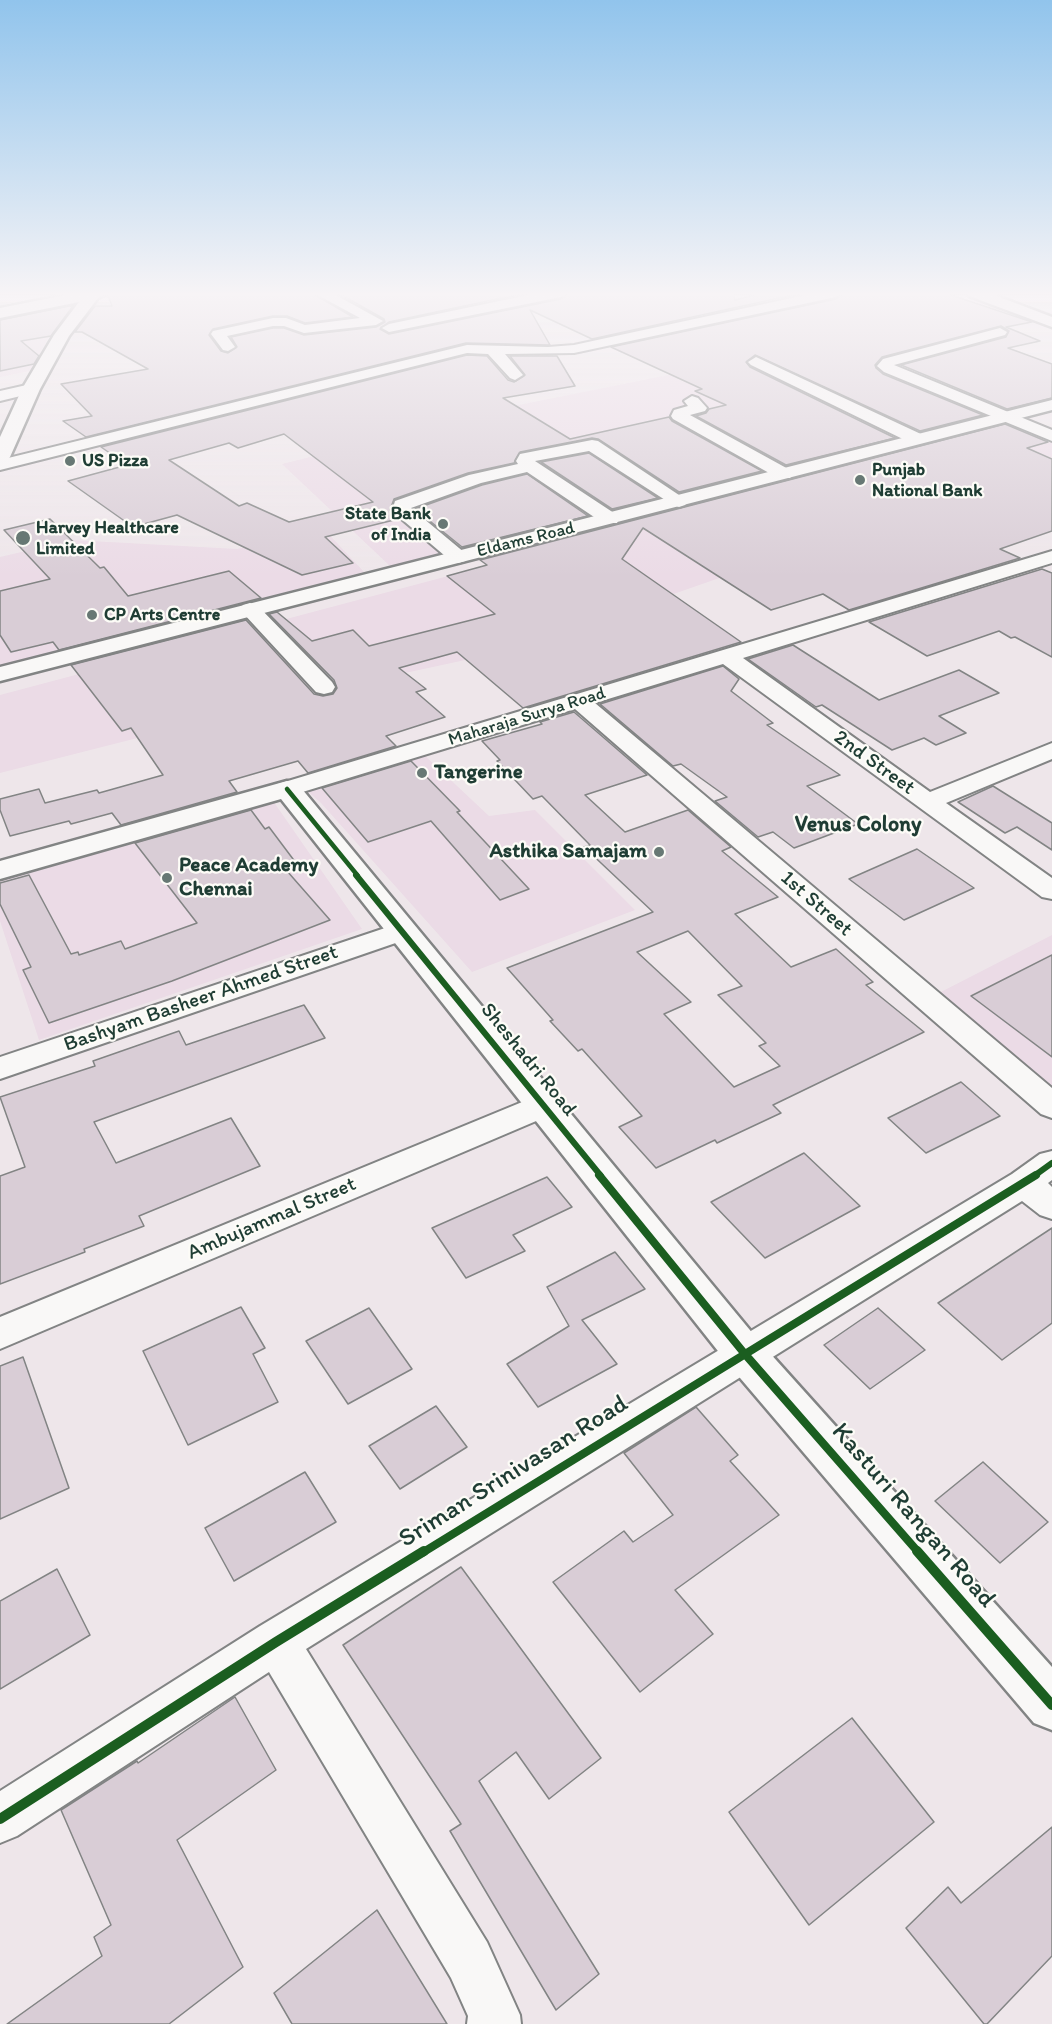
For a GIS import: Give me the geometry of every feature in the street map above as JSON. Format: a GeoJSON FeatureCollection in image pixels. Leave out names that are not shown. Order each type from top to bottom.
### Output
{"type":"FeatureCollection","features":[{"type":"Feature","properties":{"kind":"main road"},"geometry":{"type":"LineString","coordinates":[[0,457],[31,389]]}},
{"type":"Feature","properties":{"kind":"main road","name":"Eldams Road"},"geometry":{"type":"LineString","coordinates":[[0,674],[1052,405]]}},
{"type":"Feature","properties":{"kind":"main road","name":"Maharaja Surya Road"},"geometry":{"type":"LineString","coordinates":[[0,870],[287,789]]}},
{"type":"Feature","properties":{"kind":"main road","name":"Sheshadri Road"},"geometry":{"type":"LineString","coordinates":[[287,789],[744,1353]]}},
{"type":"Feature","properties":{"kind":"main road","name":"Kasturi Rangan Road"},"geometry":{"type":"LineString","coordinates":[[744,1353],[1052,1705]]}},
{"type":"Feature","properties":{"kind":"street"},"geometry":{"type":"LineString","coordinates":[[0,465],[309,387]]}},
{"type":"Feature","properties":{"kind":"street"},"geometry":{"type":"LineString","coordinates":[[809,387],[917,440]]}},
{"type":"Feature","properties":{"kind":"street"},"geometry":{"type":"LineString","coordinates":[[935,387],[1052,436]]}},
{"type":"Feature","properties":{"kind":"street"},"geometry":{"type":"LineString","coordinates":[[0,396],[31,389]]}},
{"type":"Feature","properties":{"kind":"street"},"geometry":{"type":"LineString","coordinates":[[692,401],[699,408],[680,413],[680,416],[783,474]]}},
{"type":"Feature","properties":{"kind":"street"},"geometry":{"type":"LineString","coordinates":[[610,519],[525,461],[532,455],[592,445],[679,501]]}},
{"type":"Feature","properties":{"kind":"street"},"geometry":{"type":"LineString","coordinates":[[458,557],[401,511],[402,505],[476,479],[530,466]]}},
{"type":"Feature","properties":{"kind":"street","name":"Maharaja Surya Road"},"geometry":{"type":"LineString","coordinates":[[287,789],[1052,557]]}},
{"type":"Feature","properties":{"kind":"street"},"geometry":{"type":"LineString","coordinates":[[250,609],[324,687]]}},
{"type":"Feature","properties":{"kind":"street","name":"2nd Street"},"geometry":{"type":"LineString","coordinates":[[726,656],[1052,891]]}},
{"type":"Feature","properties":{"kind":"street","name":"1st Street"},"geometry":{"type":"LineString","coordinates":[[579,701],[1052,1106]]}},
{"type":"Feature","properties":{"kind":"street"},"geometry":{"type":"LineString","coordinates":[[927,802],[1052,750]]}},
{"type":"Feature","properties":{"kind":"street","name":"Bashyam Basheer Ahmed Street"},"geometry":{"type":"LineString","coordinates":[[0,1068],[403,931]]}},
{"type":"Feature","properties":{"kind":"street","name":"Ambujammal Street"},"geometry":{"type":"LineString","coordinates":[[0,1334],[544,1105]]}},
{"type":"Feature","properties":{"kind":"street","name":"Sriman Srinivasan Road"},"geometry":{"type":"LineString","coordinates":[[0,1819],[276,1642],[744,1353],[1043,1184]]}},
{"type":"Feature","properties":{"kind":"street"},"geometry":{"type":"LineString","coordinates":[[276,1642],[469,1960],[494,2015],[494,2024]]}},
{"type":"Feature","properties":{"kind":"shaded area"},"geometry":{"type":"Polygon","coordinates":[[[606,387],[795,387],[901,436],[390,566],[282,464],[519,405],[606,387]]]}},
{"type":"Feature","properties":{"kind":"shaded area"},"geometry":{"type":"Polygon","coordinates":[[[1002,429],[1018,429],[1052,443],[1052,483],[748,568],[516,649],[234,710],[216,718],[0,773],[0,695],[1002,429]]]}},
{"type":"Feature","properties":{"kind":"shaded area"},"geometry":{"type":"Polygon","coordinates":[[[324,529],[364,572],[0,666],[0,557],[72,540],[237,549],[324,529]]]}},
{"type":"Feature","properties":{"kind":"shaded area"},"geometry":{"type":"Polygon","coordinates":[[[422,753],[489,816],[535,810],[635,910],[472,972],[321,803],[305,789],[422,753]]]}},
{"type":"Feature","properties":{"kind":"shaded area"},"geometry":{"type":"Polygon","coordinates":[[[271,798],[362,929],[39,1040],[0,921],[0,876],[271,798]]]}},
{"type":"Feature","properties":{"kind":"shaded area"},"geometry":{"type":"Polygon","coordinates":[[[1052,935],[1052,1093],[937,994],[1052,935]]]}},
{"type":"Feature","properties":{"kind":"building"},"geometry":{"type":"Polygon","coordinates":[[[64,387],[286,387],[86,437],[63,421],[92,416],[64,387]]]}},
{"type":"Feature","properties":{"kind":"building"},"geometry":{"type":"Polygon","coordinates":[[[338,387],[566,387],[503,398],[570,439],[669,417],[672,421],[762,471],[679,492],[598,439],[592,438],[520,452],[514,463],[468,473],[394,499],[390,510],[398,519],[325,537],[353,563],[302,575],[177,515],[133,527],[68,481],[127,465],[101,447],[338,387]],[[284,434],[238,448],[229,443],[169,460],[239,506],[247,503],[289,522],[373,502],[284,434]]]}},
{"type":"Feature","properties":{"kind":"building"},"geometry":{"type":"Polygon","coordinates":[[[699,387],[792,387],[895,438],[786,465],[696,416],[706,413],[709,409],[726,405],[695,391],[702,389],[699,387]]]}},
{"type":"Feature","properties":{"kind":"building"},"geometry":{"type":"Polygon","coordinates":[[[825,387],[916,387],[983,415],[920,431],[825,387]]]}},
{"type":"Feature","properties":{"kind":"building"},"geometry":{"type":"Polygon","coordinates":[[[955,387],[1052,387],[1052,398],[1007,409],[955,387]]]}},
{"type":"Feature","properties":{"kind":"building"},"geometry":{"type":"Polygon","coordinates":[[[1005,424],[1048,442],[1027,448],[1052,459],[1052,531],[1000,549],[1020,558],[849,610],[823,594],[771,610],[643,528],[622,559],[741,642],[523,708],[457,652],[399,668],[426,689],[416,692],[445,717],[386,736],[396,746],[308,773],[298,761],[229,781],[237,792],[121,825],[112,813],[10,836],[0,810],[0,799],[39,789],[45,803],[97,790],[99,793],[163,775],[131,728],[122,731],[71,665],[246,620],[314,694],[323,696],[333,694],[337,688],[334,680],[269,614],[277,612],[312,641],[353,630],[369,646],[495,614],[447,576],[487,565],[480,560],[1005,424]]]}},
{"type":"Feature","properties":{"kind":"building"},"geometry":{"type":"Polygon","coordinates":[[[589,453],[658,498],[612,509],[541,462],[589,453]]]}},
{"type":"Feature","properties":{"kind":"building"},"geometry":{"type":"Polygon","coordinates":[[[527,474],[588,516],[462,547],[415,509],[482,485],[527,474]]]}},
{"type":"Feature","properties":{"kind":"building"},"geometry":{"type":"Polygon","coordinates":[[[50,519],[100,568],[104,567],[128,596],[229,571],[261,598],[59,650],[53,642],[11,652],[0,635],[0,591],[50,579],[4,530],[50,519]]]}},
{"type":"Feature","properties":{"kind":"building"},"geometry":{"type":"Polygon","coordinates":[[[1042,569],[1052,573],[1052,657],[999,631],[927,656],[869,622],[1042,569]]]}},
{"type":"Feature","properties":{"kind":"building"},"geometry":{"type":"Polygon","coordinates":[[[793,645],[879,700],[959,670],[999,693],[939,716],[966,733],[936,745],[924,738],[892,750],[822,705],[816,707],[748,659],[793,645]]]}},
{"type":"Feature","properties":{"kind":"building"},"geometry":{"type":"Polygon","coordinates":[[[723,666],[739,679],[731,691],[773,723],[767,725],[840,775],[807,786],[858,824],[794,848],[773,832],[758,837],[715,801],[727,797],[681,764],[673,766],[600,704],[723,666]]]}},
{"type":"Feature","properties":{"kind":"building"},"geometry":{"type":"Polygon","coordinates":[[[574,712],[647,775],[585,795],[625,832],[688,810],[731,847],[722,851],[778,897],[735,914],[791,967],[836,949],[873,982],[866,985],[924,1032],[773,1105],[781,1113],[717,1143],[715,1140],[656,1168],[619,1127],[642,1116],[582,1049],[578,1051],[550,1021],[553,1020],[507,968],[653,912],[584,847],[590,845],[542,796],[533,799],[497,761],[500,760],[482,741],[542,724],[540,722],[574,712]],[[688,931],[637,952],[691,1002],[664,1014],[734,1087],[780,1066],[759,1046],[766,1043],[718,995],[742,986],[688,931]]]}},
{"type":"Feature","properties":{"kind":"building"},"geometry":{"type":"Polygon","coordinates":[[[411,761],[460,811],[457,812],[529,889],[500,900],[431,821],[368,842],[322,788],[411,761]]]}},
{"type":"Feature","properties":{"kind":"building"},"geometry":{"type":"Polygon","coordinates":[[[993,786],[1052,823],[1052,850],[1017,827],[1005,833],[958,802],[993,786]]]}},
{"type":"Feature","properties":{"kind":"building"},"geometry":{"type":"Polygon","coordinates":[[[251,810],[265,829],[269,827],[299,867],[287,871],[330,920],[172,981],[49,1023],[23,970],[31,967],[0,904],[0,883],[29,875],[71,954],[78,952],[79,955],[121,941],[125,949],[197,923],[135,843],[251,810]]]}},
{"type":"Feature","properties":{"kind":"building"},"geometry":{"type":"Polygon","coordinates":[[[917,849],[974,888],[904,920],[849,879],[917,849]]]}},
{"type":"Feature","properties":{"kind":"building"},"geometry":{"type":"Polygon","coordinates":[[[1052,955],[1052,1057],[971,996],[1052,955]]]}},
{"type":"Feature","properties":{"kind":"building"},"geometry":{"type":"Polygon","coordinates":[[[304,1005],[325,1038],[94,1122],[116,1163],[231,1118],[260,1166],[139,1216],[144,1226],[84,1249],[85,1252],[0,1284],[0,1176],[25,1167],[0,1097],[95,1066],[93,1061],[179,1031],[186,1045],[304,1005]]]}},
{"type":"Feature","properties":{"kind":"building"},"geometry":{"type":"Polygon","coordinates":[[[961,1082],[1000,1116],[926,1153],[888,1118],[961,1082]]]}},
{"type":"Feature","properties":{"kind":"building"},"geometry":{"type":"Polygon","coordinates":[[[804,1153],[860,1206],[765,1258],[711,1202],[804,1153]]]}},
{"type":"Feature","properties":{"kind":"building"},"geometry":{"type":"Polygon","coordinates":[[[547,1177],[572,1207],[513,1235],[525,1251],[466,1278],[432,1228],[547,1177]]]}},
{"type":"Feature","properties":{"kind":"building"},"geometry":{"type":"Polygon","coordinates":[[[1052,1228],[1052,1323],[1002,1360],[938,1303],[1052,1228]]]}},
{"type":"Feature","properties":{"kind":"building"},"geometry":{"type":"Polygon","coordinates":[[[615,1252],[645,1289],[582,1320],[617,1364],[538,1407],[507,1364],[569,1326],[547,1287],[615,1252]]]}},
{"type":"Feature","properties":{"kind":"building"},"geometry":{"type":"Polygon","coordinates":[[[241,1307],[265,1348],[253,1354],[278,1402],[188,1445],[143,1351],[241,1307]]]}},
{"type":"Feature","properties":{"kind":"building"},"geometry":{"type":"Polygon","coordinates":[[[369,1308],[412,1369],[348,1404],[306,1341],[369,1308]]]}},
{"type":"Feature","properties":{"kind":"building"},"geometry":{"type":"Polygon","coordinates":[[[878,1308],[925,1350],[870,1389],[824,1345],[878,1308]]]}},
{"type":"Feature","properties":{"kind":"building"},"geometry":{"type":"Polygon","coordinates":[[[23,1357],[69,1488],[0,1519],[0,1366],[23,1357]]]}},
{"type":"Feature","properties":{"kind":"building"},"geometry":{"type":"Polygon","coordinates":[[[436,1406],[467,1447],[400,1489],[369,1446],[436,1406]]]}},
{"type":"Feature","properties":{"kind":"building"},"geometry":{"type":"Polygon","coordinates":[[[696,1407],[738,1455],[730,1461],[779,1515],[675,1590],[713,1634],[640,1692],[553,1582],[624,1531],[633,1542],[673,1515],[624,1453],[696,1407]]]}},
{"type":"Feature","properties":{"kind":"building"},"geometry":{"type":"Polygon","coordinates":[[[983,1462],[1048,1522],[1000,1563],[935,1501],[983,1462]]]}},
{"type":"Feature","properties":{"kind":"building"},"geometry":{"type":"Polygon","coordinates":[[[305,1472],[336,1522],[234,1581],[205,1528],[305,1472]]]}},
{"type":"Feature","properties":{"kind":"building"},"geometry":{"type":"Polygon","coordinates":[[[461,1567],[601,1758],[549,1799],[516,1752],[479,1781],[599,1974],[556,2010],[450,1831],[461,1824],[343,1645],[461,1567]]]}},
{"type":"Feature","properties":{"kind":"building"},"geometry":{"type":"Polygon","coordinates":[[[57,1569],[90,1635],[0,1689],[0,1601],[57,1569]]]}},
{"type":"Feature","properties":{"kind":"building"},"geometry":{"type":"Polygon","coordinates":[[[235,1697],[276,1770],[177,1840],[243,1967],[169,2024],[7,2024],[102,1956],[94,1937],[111,1925],[61,1810],[137,1761],[138,1763],[235,1697]]]}},
{"type":"Feature","properties":{"kind":"building"},"geometry":{"type":"Polygon","coordinates":[[[852,1718],[934,1822],[809,1925],[729,1812],[852,1718]]]}},
{"type":"Feature","properties":{"kind":"building"},"geometry":{"type":"Polygon","coordinates":[[[1052,1827],[1052,1956],[987,2024],[984,2024],[906,1928],[948,1887],[961,1903],[1052,1827]]]}},
{"type":"Feature","properties":{"kind":"building"},"geometry":{"type":"Polygon","coordinates":[[[377,1910],[447,2024],[292,2024],[274,1993],[377,1910]]]}},
{"type":"Feature","properties":{"kind":"cycle path"},"geometry":{"type":"LineString","coordinates":[[287,789],[744,1353],[1052,1705]]}},
{"type":"Feature","properties":{"kind":"cycle path"},"geometry":{"type":"LineString","coordinates":[[0,1819],[276,1642],[1024,1183],[1052,1163]]}},
{"type":"Feature","properties":{"kind":"place","name":"US Pizza"},"geometry":{"type":"Point","coordinates":[70,461]}},
{"type":"Feature","properties":{"kind":"place","name":"Punjab National Bank"},"geometry":{"type":"Point","coordinates":[860,480]}},
{"type":"Feature","properties":{"kind":"place","name":"State Bank of India"},"geometry":{"type":"Point","coordinates":[443,524]}},
{"type":"Feature","properties":{"kind":"place","name":"Harvey Healthcare Limited"},"geometry":{"type":"Point","coordinates":[23,538]}},
{"type":"Feature","properties":{"kind":"place","name":"CP Arts Centre"},"geometry":{"type":"Point","coordinates":[92,615]}},
{"type":"Feature","properties":{"kind":"place","name":"Tangerine"},"geometry":{"type":"Point","coordinates":[422,773]}},
{"type":"Feature","properties":{"kind":"place","name":"Asthika Samajam"},"geometry":{"type":"Point","coordinates":[659,852]}},
{"type":"Feature","properties":{"kind":"place","name":"Peace Academy Chennai"},"geometry":{"type":"Point","coordinates":[167,878]}},
{"type":"Feature","properties":{"kind":"district","name":"Venus Colony"},"geometry":{"type":"Point","coordinates":[858,825]}}]}
